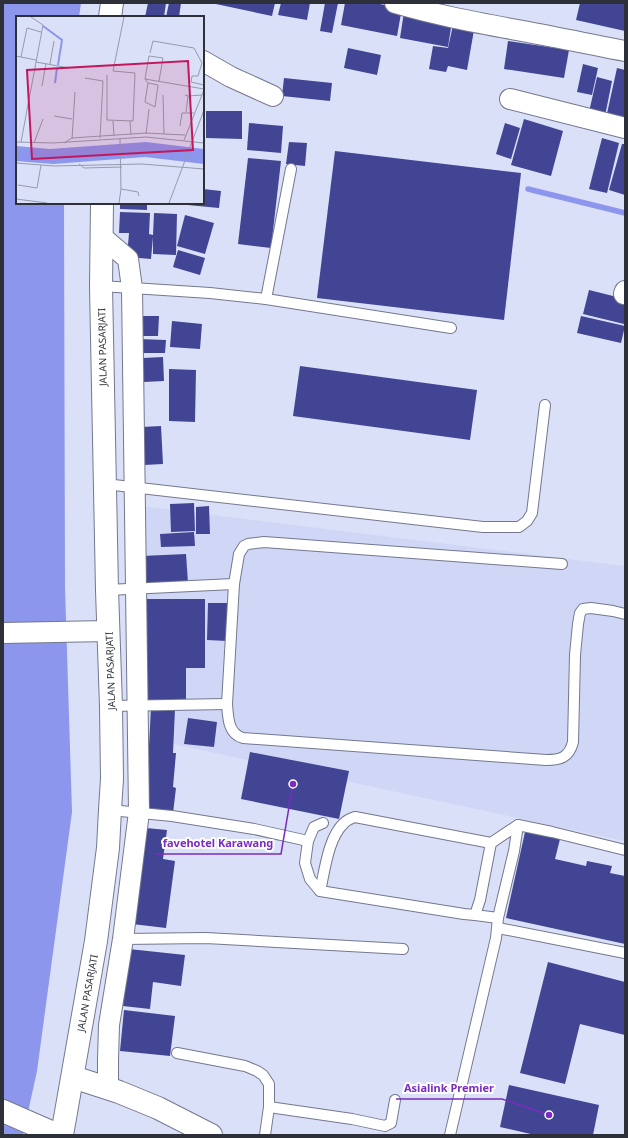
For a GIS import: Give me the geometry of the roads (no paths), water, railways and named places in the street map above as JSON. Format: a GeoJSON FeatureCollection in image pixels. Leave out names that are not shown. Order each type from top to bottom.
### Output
{"type":"FeatureCollection","features":[{"type":"Feature","properties":{"kind":"main road"},"geometry":{"type":"LineString","coordinates":[[110,16],[112,3]]}},
{"type":"Feature","properties":{"kind":"main road","name":"JALAN PASARJATI"},"geometry":{"type":"LineString","coordinates":[[62,1135],[96,941],[108,848],[112,779],[101,286],[102,204]]}},
{"type":"Feature","properties":{"kind":"main road"},"geometry":{"type":"LineString","coordinates":[[73,1077],[108,1088],[158,1108],[210,1135]]}},
{"type":"Feature","properties":{"kind":"main road"},"geometry":{"type":"LineString","coordinates":[[3,1110],[58,1135]]}},
{"type":"Feature","properties":{"kind":"street"},"geometry":{"type":"LineString","coordinates":[[395,3],[422,11],[491,26],[625,51]]}},
{"type":"Feature","properties":{"kind":"street"},"geometry":{"type":"LineString","coordinates":[[204,62],[273,96]]}},
{"type":"Feature","properties":{"kind":"street"},"geometry":{"type":"LineString","coordinates":[[510,99],[625,128]]}},
{"type":"Feature","properties":{"kind":"street"},"geometry":{"type":"LineString","coordinates":[[102,236],[128,259],[132,288],[139,812],[123,939],[110,1025],[108,1088]]}},
{"type":"Feature","properties":{"kind":"street"},"geometry":{"type":"LineString","coordinates":[[3,633],[108,631]]}},
{"type":"Feature","properties":{"kind":"lane"},"geometry":{"type":"LineString","coordinates":[[266,299],[291,169]]}},
{"type":"Feature","properties":{"kind":"lane"},"geometry":{"type":"LineString","coordinates":[[101,286],[210,293],[266,299],[451,328]]}},
{"type":"Feature","properties":{"kind":"lane"},"geometry":{"type":"LineString","coordinates":[[105,484],[483,527],[519,527],[527,521],[532,512],[545,405]]}},
{"type":"Feature","properties":{"kind":"lane"},"geometry":{"type":"LineString","coordinates":[[562,564],[264,542],[248,544],[244,546],[239,554],[234,584],[227,704],[229,724],[235,734],[243,738],[538,759],[554,760],[563,758],[569,752],[573,742],[575,655],[580,613],[583,609],[591,608],[613,610],[625,614]]}},
{"type":"Feature","properties":{"kind":"lane"},"geometry":{"type":"LineString","coordinates":[[107,590],[234,584]]}},
{"type":"Feature","properties":{"kind":"lane"},"geometry":{"type":"LineString","coordinates":[[111,706],[227,704]]}},
{"type":"Feature","properties":{"kind":"lane"},"geometry":{"type":"LineString","coordinates":[[110,810],[139,812],[254,829],[308,841]]}},
{"type":"Feature","properties":{"kind":"lane"},"geometry":{"type":"LineString","coordinates":[[320,891],[334,836],[344,822],[355,817],[492,843]]}},
{"type":"Feature","properties":{"kind":"lane"},"geometry":{"type":"LineString","coordinates":[[323,823],[314,827],[308,841],[304,863],[310,879],[320,891],[498,918]]}},
{"type":"Feature","properties":{"kind":"lane"},"geometry":{"type":"LineString","coordinates":[[450,1135],[498,928],[498,918],[511,864],[518,825]]}},
{"type":"Feature","properties":{"kind":"lane"},"geometry":{"type":"LineString","coordinates":[[475,915],[480,900],[492,843],[518,825],[625,850]]}},
{"type":"Feature","properties":{"kind":"lane"},"geometry":{"type":"LineString","coordinates":[[498,928],[625,953]]}},
{"type":"Feature","properties":{"kind":"lane"},"geometry":{"type":"LineString","coordinates":[[123,939],[206,938],[402,949]]}},
{"type":"Feature","properties":{"kind":"lane"},"geometry":{"type":"LineString","coordinates":[[177,1053],[245,1066],[258,1071],[263,1075],[269,1084],[265,1135]]}},
{"type":"Feature","properties":{"kind":"lane"},"geometry":{"type":"LineString","coordinates":[[268,1107],[352,1119],[383,1130],[391,1123],[395,1100]]}},
{"type":"Feature","properties":{"kind":"water"},"geometry":{"type":"Polygon","coordinates":[[[3,3],[81,3],[79,16],[16,16],[16,204],[64,204],[65,588],[72,812],[37,1071],[23,1135],[3,1135],[3,3]]]}},
{"type":"Feature","properties":{"kind":"waterway"},"geometry":{"type":"LineString","coordinates":[[528,189],[625,213]]}},
{"type":"Feature","properties":{"kind":"place","name":"favehotel Karawang"},"geometry":{"type":"Point","coordinates":[293,784]}},
{"type":"Feature","properties":{"kind":"place","name":"Asialink Premier"},"geometry":{"type":"Point","coordinates":[549,1115]}}]}
